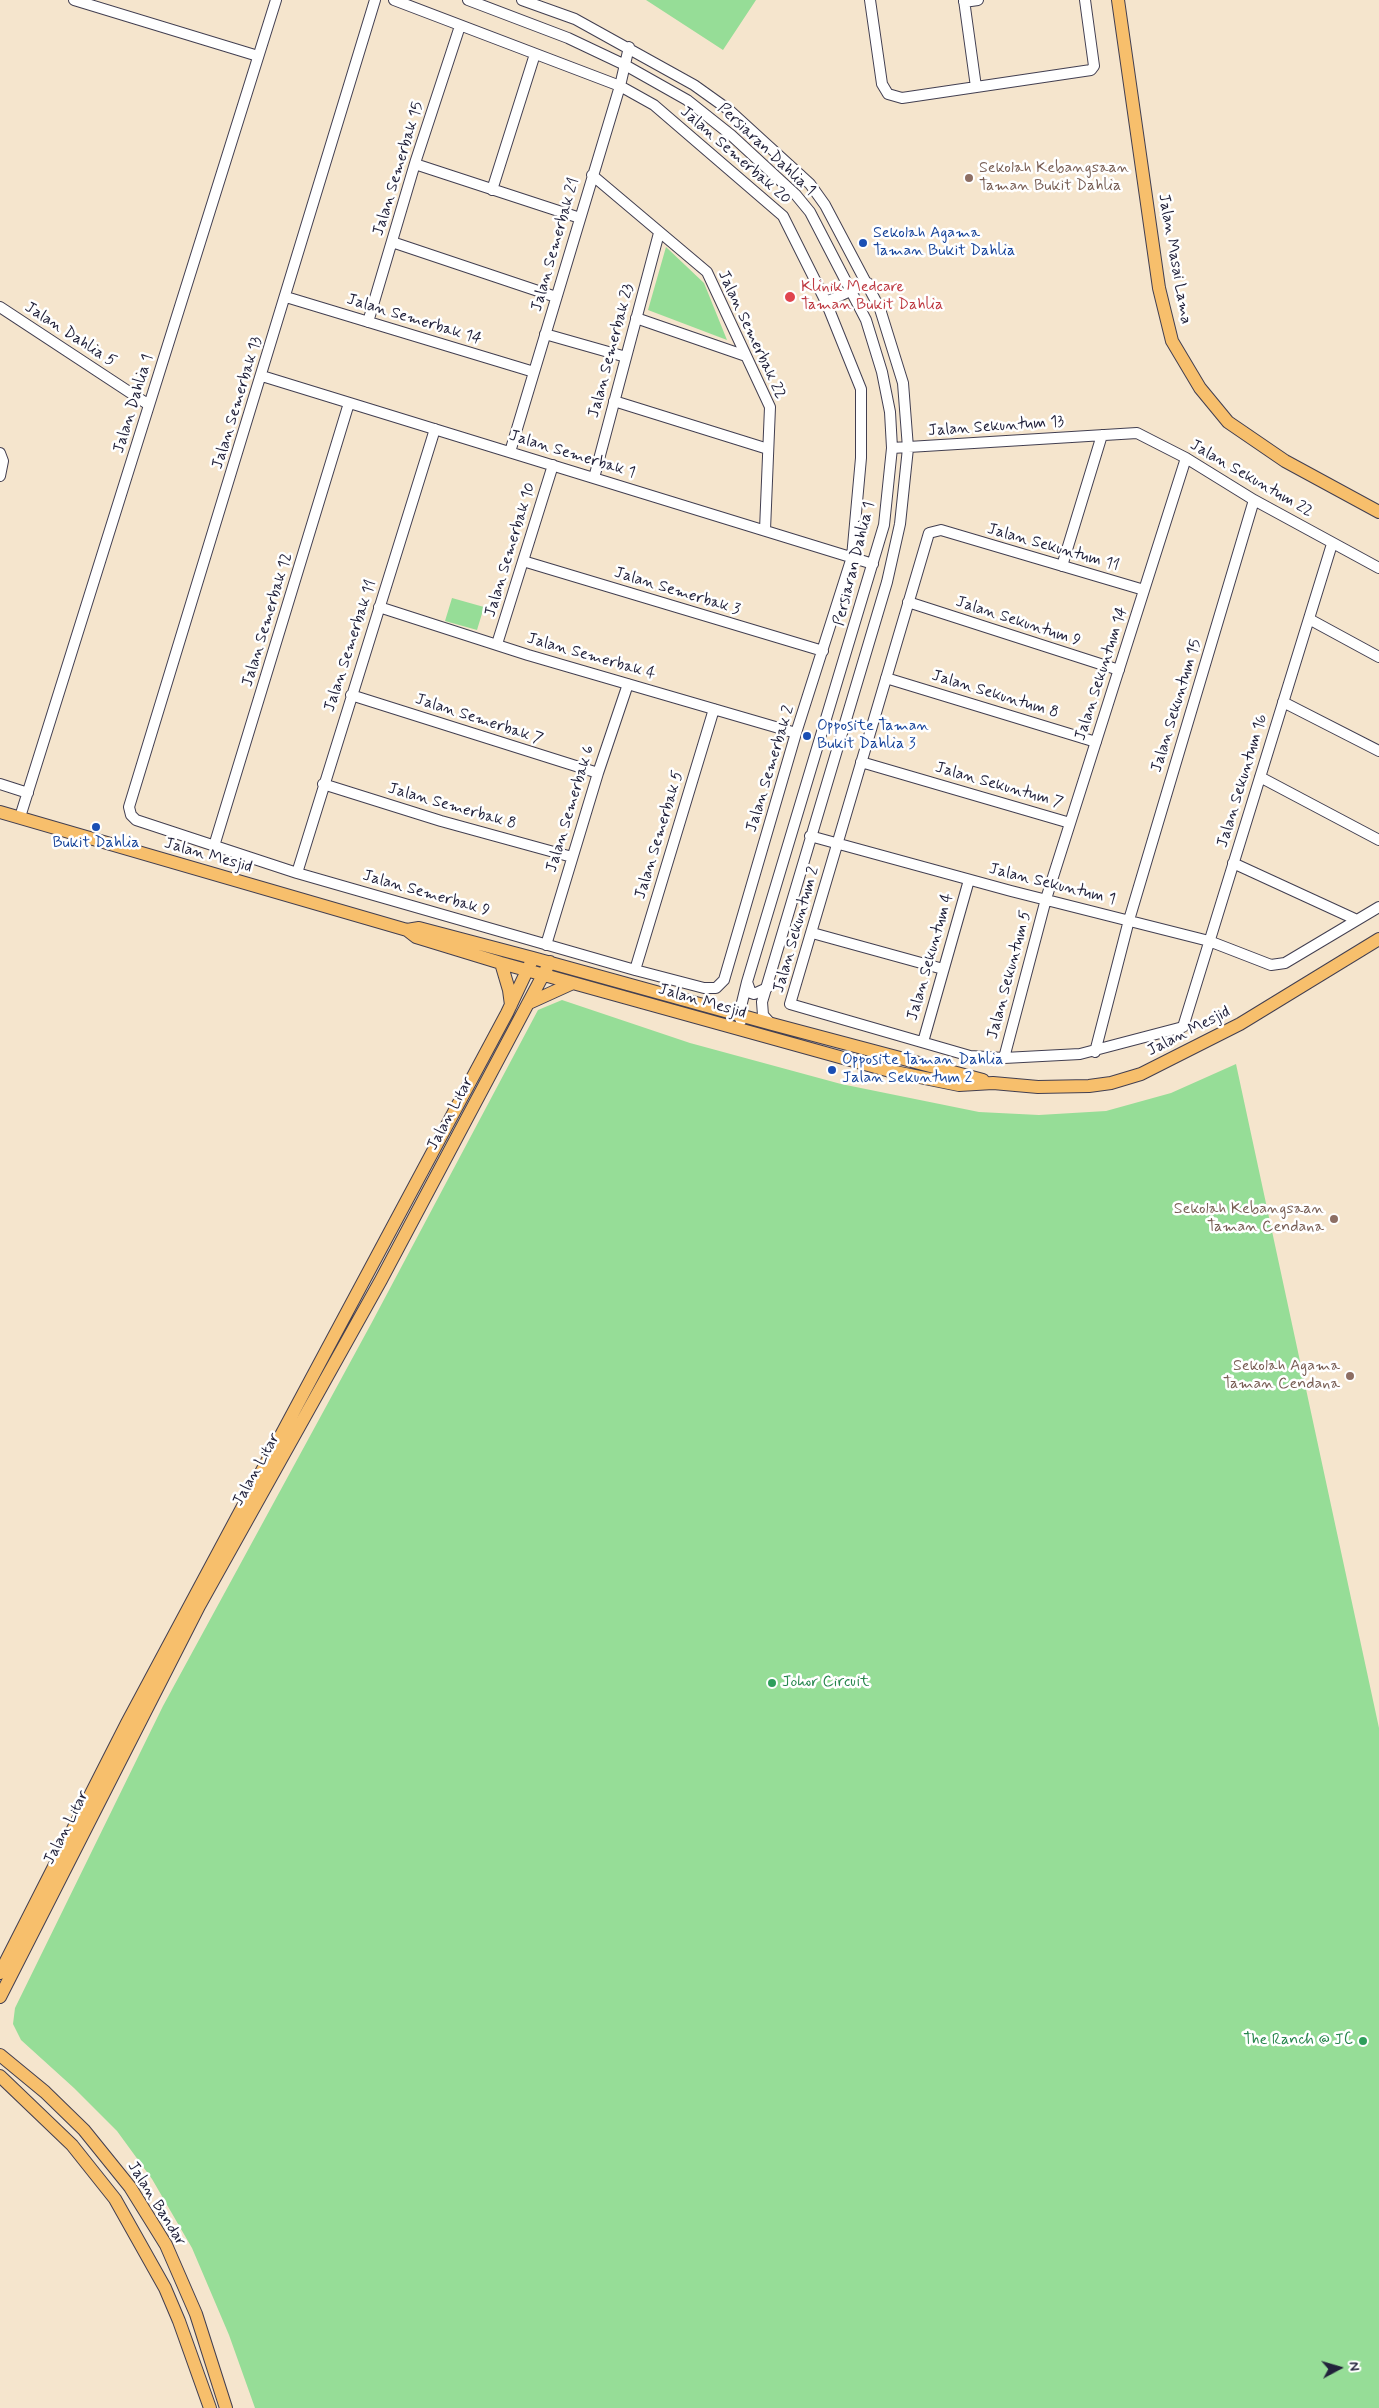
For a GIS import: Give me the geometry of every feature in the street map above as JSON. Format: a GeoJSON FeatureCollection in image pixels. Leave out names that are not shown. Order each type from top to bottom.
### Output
{"type":"FeatureCollection","features":[{"type":"Feature","properties":{"kind":"main road","name":"Jalan Masai Lama"},"geometry":{"type":"LineString","coordinates":[[1118,0],[1159,288],[1172,341],[1200,388],[1228,422],[1285,461],[1379,512]]}},
{"type":"Feature","properties":{"kind":"main road","name":"Jalan Mesjid"},"geometry":{"type":"LineString","coordinates":[[0,812],[407,930],[416,937],[500,963],[890,1071],[959,1085],[993,1083],[1038,1087],[1089,1086],[1111,1083],[1141,1074],[1240,1024],[1379,939]]}},
{"type":"Feature","properties":{"kind":"main road","name":"Jalan Mesjid"},"geometry":{"type":"LineString","coordinates":[[407,930],[419,928],[550,962],[993,1083]]}},
{"type":"Feature","properties":{"kind":"main road","name":"Jalan Litar"},"geometry":{"type":"LineString","coordinates":[[0,1973],[185,1611],[511,1005],[533,958]]}},
{"type":"Feature","properties":{"kind":"main road","name":"Jalan Litar"},"geometry":{"type":"LineString","coordinates":[[0,1997],[199,1606],[381,1280],[550,962]]}},
{"type":"Feature","properties":{"kind":"main road"},"geometry":{"type":"LineString","coordinates":[[500,963],[509,990],[511,1005]]}},
{"type":"Feature","properties":{"kind":"main road"},"geometry":{"type":"LineString","coordinates":[[529,1003],[573,983]]}},
{"type":"Feature","properties":{"kind":"main road","name":"Jalan Bandar"},"geometry":{"type":"LineString","coordinates":[[1,2055],[45,2092],[84,2130],[130,2187],[166,2245],[196,2314],[226,2408]]}},
{"type":"Feature","properties":{"kind":"main road","name":"Jalan Bandar"},"geometry":{"type":"LineString","coordinates":[[0,2076],[72,2145],[115,2199],[165,2288],[179,2321],[210,2408]]}},
{"type":"Feature","properties":{"kind":"street"},"geometry":{"type":"LineString","coordinates":[[74,0],[258,56]]}},
{"type":"Feature","properties":{"kind":"street","name":"Jalan Dahlia 1"},"geometry":{"type":"LineString","coordinates":[[20,817],[276,0]]}},
{"type":"Feature","properties":{"kind":"street","name":"Jalan Semerbak 13"},"geometry":{"type":"LineString","coordinates":[[132,815],[130,807],[375,0]]}},
{"type":"Feature","properties":{"kind":"street","name":"Jalan Semerbak 20"},"geometry":{"type":"LineString","coordinates":[[394,0],[620,86],[654,105],[783,216],[826,302],[862,389],[861,458],[852,557]]}},
{"type":"Feature","properties":{"kind":"street","name":"Persiaran Dahlia 1"},"geometry":{"type":"LineString","coordinates":[[468,0],[568,38],[625,65],[687,100],[731,134],[796,195],[810,212],[866,320],[882,372],[890,412],[892,448],[884,525],[874,564],[747,982],[739,1015]]}},
{"type":"Feature","properties":{"kind":"street","name":"Persiaran Dahlia 1"},"geometry":{"type":"LineString","coordinates":[[522,0],[575,19],[629,47],[694,85],[729,110],[810,184],[825,205],[880,308],[891,337],[903,383],[908,448],[900,524],[887,582],[810,836],[761,1009],[763,1015],[772,1024]]}},
{"type":"Feature","properties":{"kind":"street"},"geometry":{"type":"LineString","coordinates":[[870,0],[882,84],[888,94],[902,98],[1091,70],[1094,66],[1085,0]]}},
{"type":"Feature","properties":{"kind":"street"},"geometry":{"type":"LineString","coordinates":[[976,87],[964,1],[978,0]]}},
{"type":"Feature","properties":{"kind":"street","name":"Jalan Semerbak 15"},"geometry":{"type":"LineString","coordinates":[[368,322],[415,164],[460,26]]}},
{"type":"Feature","properties":{"kind":"street","name":"Jalan Semerbak 21"},"geometry":{"type":"LineString","coordinates":[[510,452],[620,86],[629,47]]}},
{"type":"Feature","properties":{"kind":"street"},"geometry":{"type":"LineString","coordinates":[[492,190],[535,54]]}},
{"type":"Feature","properties":{"kind":"street"},"geometry":{"type":"LineString","coordinates":[[415,164],[580,218]]}},
{"type":"Feature","properties":{"kind":"street","name":"Jalan Semerbak 22"},"geometry":{"type":"LineString","coordinates":[[592,175],[707,272],[770,407],[765,530]]}},
{"type":"Feature","properties":{"kind":"street","name":"Jalan Semerbak 23"},"geometry":{"type":"LineString","coordinates":[[594,478],[659,233]]}},
{"type":"Feature","properties":{"kind":"street"},"geometry":{"type":"LineString","coordinates":[[392,242],[556,297]]}},
{"type":"Feature","properties":{"kind":"street"},"geometry":{"type":"LineString","coordinates":[[826,302],[868,283]]}},
{"type":"Feature","properties":{"kind":"street","name":"Jalan Semerbak 14"},"geometry":{"type":"LineString","coordinates":[[286,297],[534,372]]}},
{"type":"Feature","properties":{"kind":"street","name":"Jalan Dahlia 5"},"geometry":{"type":"LineString","coordinates":[[0,307],[149,405]]}},
{"type":"Feature","properties":{"kind":"street"},"geometry":{"type":"LineString","coordinates":[[636,318],[746,356]]}},
{"type":"Feature","properties":{"kind":"street"},"geometry":{"type":"LineString","coordinates":[[545,334],[626,357]]}},
{"type":"Feature","properties":{"kind":"street","name":"Jalan Semerbak 1"},"geometry":{"type":"LineString","coordinates":[[262,376],[874,564]]}},
{"type":"Feature","properties":{"kind":"street"},"geometry":{"type":"LineString","coordinates":[[614,400],[768,448]]}},
{"type":"Feature","properties":{"kind":"street","name":"Jalan Semerbak 12"},"geometry":{"type":"LineString","coordinates":[[214,846],[349,403]]}},
{"type":"Feature","properties":{"kind":"street","name":"Jalan Semerbak 11"},"geometry":{"type":"LineString","coordinates":[[297,873],[435,429]]}},
{"type":"Feature","properties":{"kind":"street","name":"Jalan Sekuntum 22"},"geometry":{"type":"LineString","coordinates":[[1102,435],[1137,433],[1144,435],[1186,458],[1254,500],[1379,568]]}},
{"type":"Feature","properties":{"kind":"street"},"geometry":{"type":"LineString","coordinates":[[1062,566],[1102,435]]}},
{"type":"Feature","properties":{"kind":"street","name":"Jalan Sekuntum 13"},"geometry":{"type":"LineString","coordinates":[[892,448],[1102,435]]}},
{"type":"Feature","properties":{"kind":"street"},"geometry":{"type":"LineString","coordinates":[[0,454],[3,461],[0,476]]}},
{"type":"Feature","properties":{"kind":"street","name":"Jalan Sekuntum 14"},"geometry":{"type":"LineString","coordinates":[[1046,899],[1186,458]]}},
{"type":"Feature","properties":{"kind":"street","name":"Jalan Semerbak 10"},"geometry":{"type":"LineString","coordinates":[[497,644],[553,465]]}},
{"type":"Feature","properties":{"kind":"street","name":"Jalan Sekuntum 15"},"geometry":{"type":"LineString","coordinates":[[1095,1052],[1129,920],[1254,500]]}},
{"type":"Feature","properties":{"kind":"street","name":"Jalan Sekuntum 2"},"geometry":{"type":"LineString","coordinates":[[954,534],[936,529],[930,533],[790,1004],[970,1056],[1004,1058],[1042,1058],[1095,1052],[1182,1027]]}},
{"type":"Feature","properties":{"kind":"street","name":"Jalan Sekuntum 11"},"geometry":{"type":"LineString","coordinates":[[954,534],[1144,590]]}},
{"type":"Feature","properties":{"kind":"street","name":"Jalan Sekuntum 16"},"geometry":{"type":"LineString","coordinates":[[1182,1027],[1332,544]]}},
{"type":"Feature","properties":{"kind":"street","name":"Jalan Semerbak 2"},"geometry":{"type":"LineString","coordinates":[[716,988],[724,980],[796,733],[852,557]]}},
{"type":"Feature","properties":{"kind":"street","name":"Jalan Semerbak 3"},"geometry":{"type":"LineString","coordinates":[[523,561],[822,651]]}},
{"type":"Feature","properties":{"kind":"street","name":"Jalan Sekuntum 9"},"geometry":{"type":"LineString","coordinates":[[908,602],[1119,670]]}},
{"type":"Feature","properties":{"kind":"street","name":"Jalan Semerbak 4"},"geometry":{"type":"LineString","coordinates":[[379,607],[628,684],[796,733]]}},
{"type":"Feature","properties":{"kind":"street"},"geometry":{"type":"LineString","coordinates":[[1309,618],[1379,656]]}},
{"type":"Feature","properties":{"kind":"street","name":"Jalan Sekuntum 8"},"geometry":{"type":"LineString","coordinates":[[886,678],[1096,742]]}},
{"type":"Feature","properties":{"kind":"street","name":"Jalan Semerbak 6"},"geometry":{"type":"LineString","coordinates":[[546,944],[598,773],[628,684]]}},
{"type":"Feature","properties":{"kind":"street","name":"Jalan Semerbak 7"},"geometry":{"type":"LineString","coordinates":[[351,695],[598,773]]}},
{"type":"Feature","properties":{"kind":"street"},"geometry":{"type":"LineString","coordinates":[[1283,702],[1379,751]]}},
{"type":"Feature","properties":{"kind":"street","name":"Jalan Semerbak 5"},"geometry":{"type":"LineString","coordinates":[[636,970],[714,709]]}},
{"type":"Feature","properties":{"kind":"street","name":"Jalan Sekuntum 7"},"geometry":{"type":"LineString","coordinates":[[861,762],[1070,823]]}},
{"type":"Feature","properties":{"kind":"street"},"geometry":{"type":"LineString","coordinates":[[1260,777],[1379,840]]}},
{"type":"Feature","properties":{"kind":"street"},"geometry":{"type":"LineString","coordinates":[[0,784],[28,793]]}},
{"type":"Feature","properties":{"kind":"street","name":"Jalan Semerbak 8"},"geometry":{"type":"LineString","coordinates":[[324,784],[441,821],[572,857]]}},
{"type":"Feature","properties":{"kind":"street","name":"Jalan Semerbak 9"},"geometry":{"type":"LineString","coordinates":[[132,815],[136,820],[297,873],[636,970],[704,988],[716,988]]}},
{"type":"Feature","properties":{"kind":"street","name":"Jalan Sekuntum 1"},"geometry":{"type":"LineString","coordinates":[[810,836],[969,880],[1210,941],[1271,965],[1285,963],[1358,920]]}},
{"type":"Feature","properties":{"kind":"street"},"geometry":{"type":"LineString","coordinates":[[1233,863],[1358,920],[1379,906]]}},
{"type":"Feature","properties":{"kind":"street","name":"Jalan Sekuntum 4"},"geometry":{"type":"LineString","coordinates":[[923,1042],[969,880]]}},
{"type":"Feature","properties":{"kind":"street","name":"Jalan Sekuntum 5"},"geometry":{"type":"LineString","coordinates":[[1004,1058],[1046,899]]}},
{"type":"Feature","properties":{"kind":"street"},"geometry":{"type":"LineString","coordinates":[[816,934],[943,970]]}},
{"type":"Feature","properties":{"kind":"street"},"geometry":{"type":"LineString","coordinates":[[747,982],[751,993],[754,994],[767,988]]}},
{"type":"Feature","properties":{"kind":"street"},"geometry":{"type":"LineString","coordinates":[[739,1015],[745,1031]]}},
{"type":"Feature","properties":{"kind":"green space"},"geometry":{"type":"Polygon","coordinates":[[[646,0],[756,0],[723,50],[646,0]]]}},
{"type":"Feature","properties":{"kind":"green space"},"geometry":{"type":"Polygon","coordinates":[[[666,247],[704,283],[727,340],[648,310],[666,247]]]}},
{"type":"Feature","properties":{"kind":"green space"},"geometry":{"type":"Polygon","coordinates":[[[452,598],[484,607],[477,630],[445,621],[452,598]]]}},
{"type":"Feature","properties":{"kind":"green space","name":"Johor Circuit"},"geometry":{"type":"Polygon","coordinates":[[[562,1000],[690,1043],[841,1084],[979,1112],[1039,1115],[1106,1111],[1171,1093],[1236,1064],[1379,1728],[1379,2408],[255,2408],[229,2335],[192,2248],[152,2179],[117,2131],[74,2088],[21,2040],[13,2024],[15,2008],[163,1706],[371,1324],[538,1010],[562,1000]]]}},
{"type":"Feature","properties":{"kind":"place","name":"Sekolah Kebangsaan Taman Bukit Dahlia"},"geometry":{"type":"Point","coordinates":[969,178]}},
{"type":"Feature","properties":{"kind":"place","name":"Sekolah Agama Taman Bukit Dahlia"},"geometry":{"type":"Point","coordinates":[863,243]}},
{"type":"Feature","properties":{"kind":"place","name":"Klinik Medcare Taman Bukit Dahlia"},"geometry":{"type":"Point","coordinates":[790,297]}},
{"type":"Feature","properties":{"kind":"place","name":"Opposite Taman Bukit Dahlia 3"},"geometry":{"type":"Point","coordinates":[807,736]}},
{"type":"Feature","properties":{"kind":"place","name":"Bukit Dahlia"},"geometry":{"type":"Point","coordinates":[96,827]}},
{"type":"Feature","properties":{"kind":"place","name":"Opposite Taman Dahlia Jalan Sekuntum 2"},"geometry":{"type":"Point","coordinates":[832,1070]}},
{"type":"Feature","properties":{"kind":"place","name":"Sekolah Kebangsaan Taman Cendana"},"geometry":{"type":"Point","coordinates":[1334,1219]}},
{"type":"Feature","properties":{"kind":"place","name":"Sekolah Agama Taman Cendana"},"geometry":{"type":"Point","coordinates":[1350,1376]}},
{"type":"Feature","properties":{"kind":"place","name":"Johor Circuit"},"geometry":{"type":"Point","coordinates":[772,1683]}},
{"type":"Feature","properties":{"kind":"place","name":"The Ranch @ JC"},"geometry":{"type":"Point","coordinates":[1363,2041]}}]}
